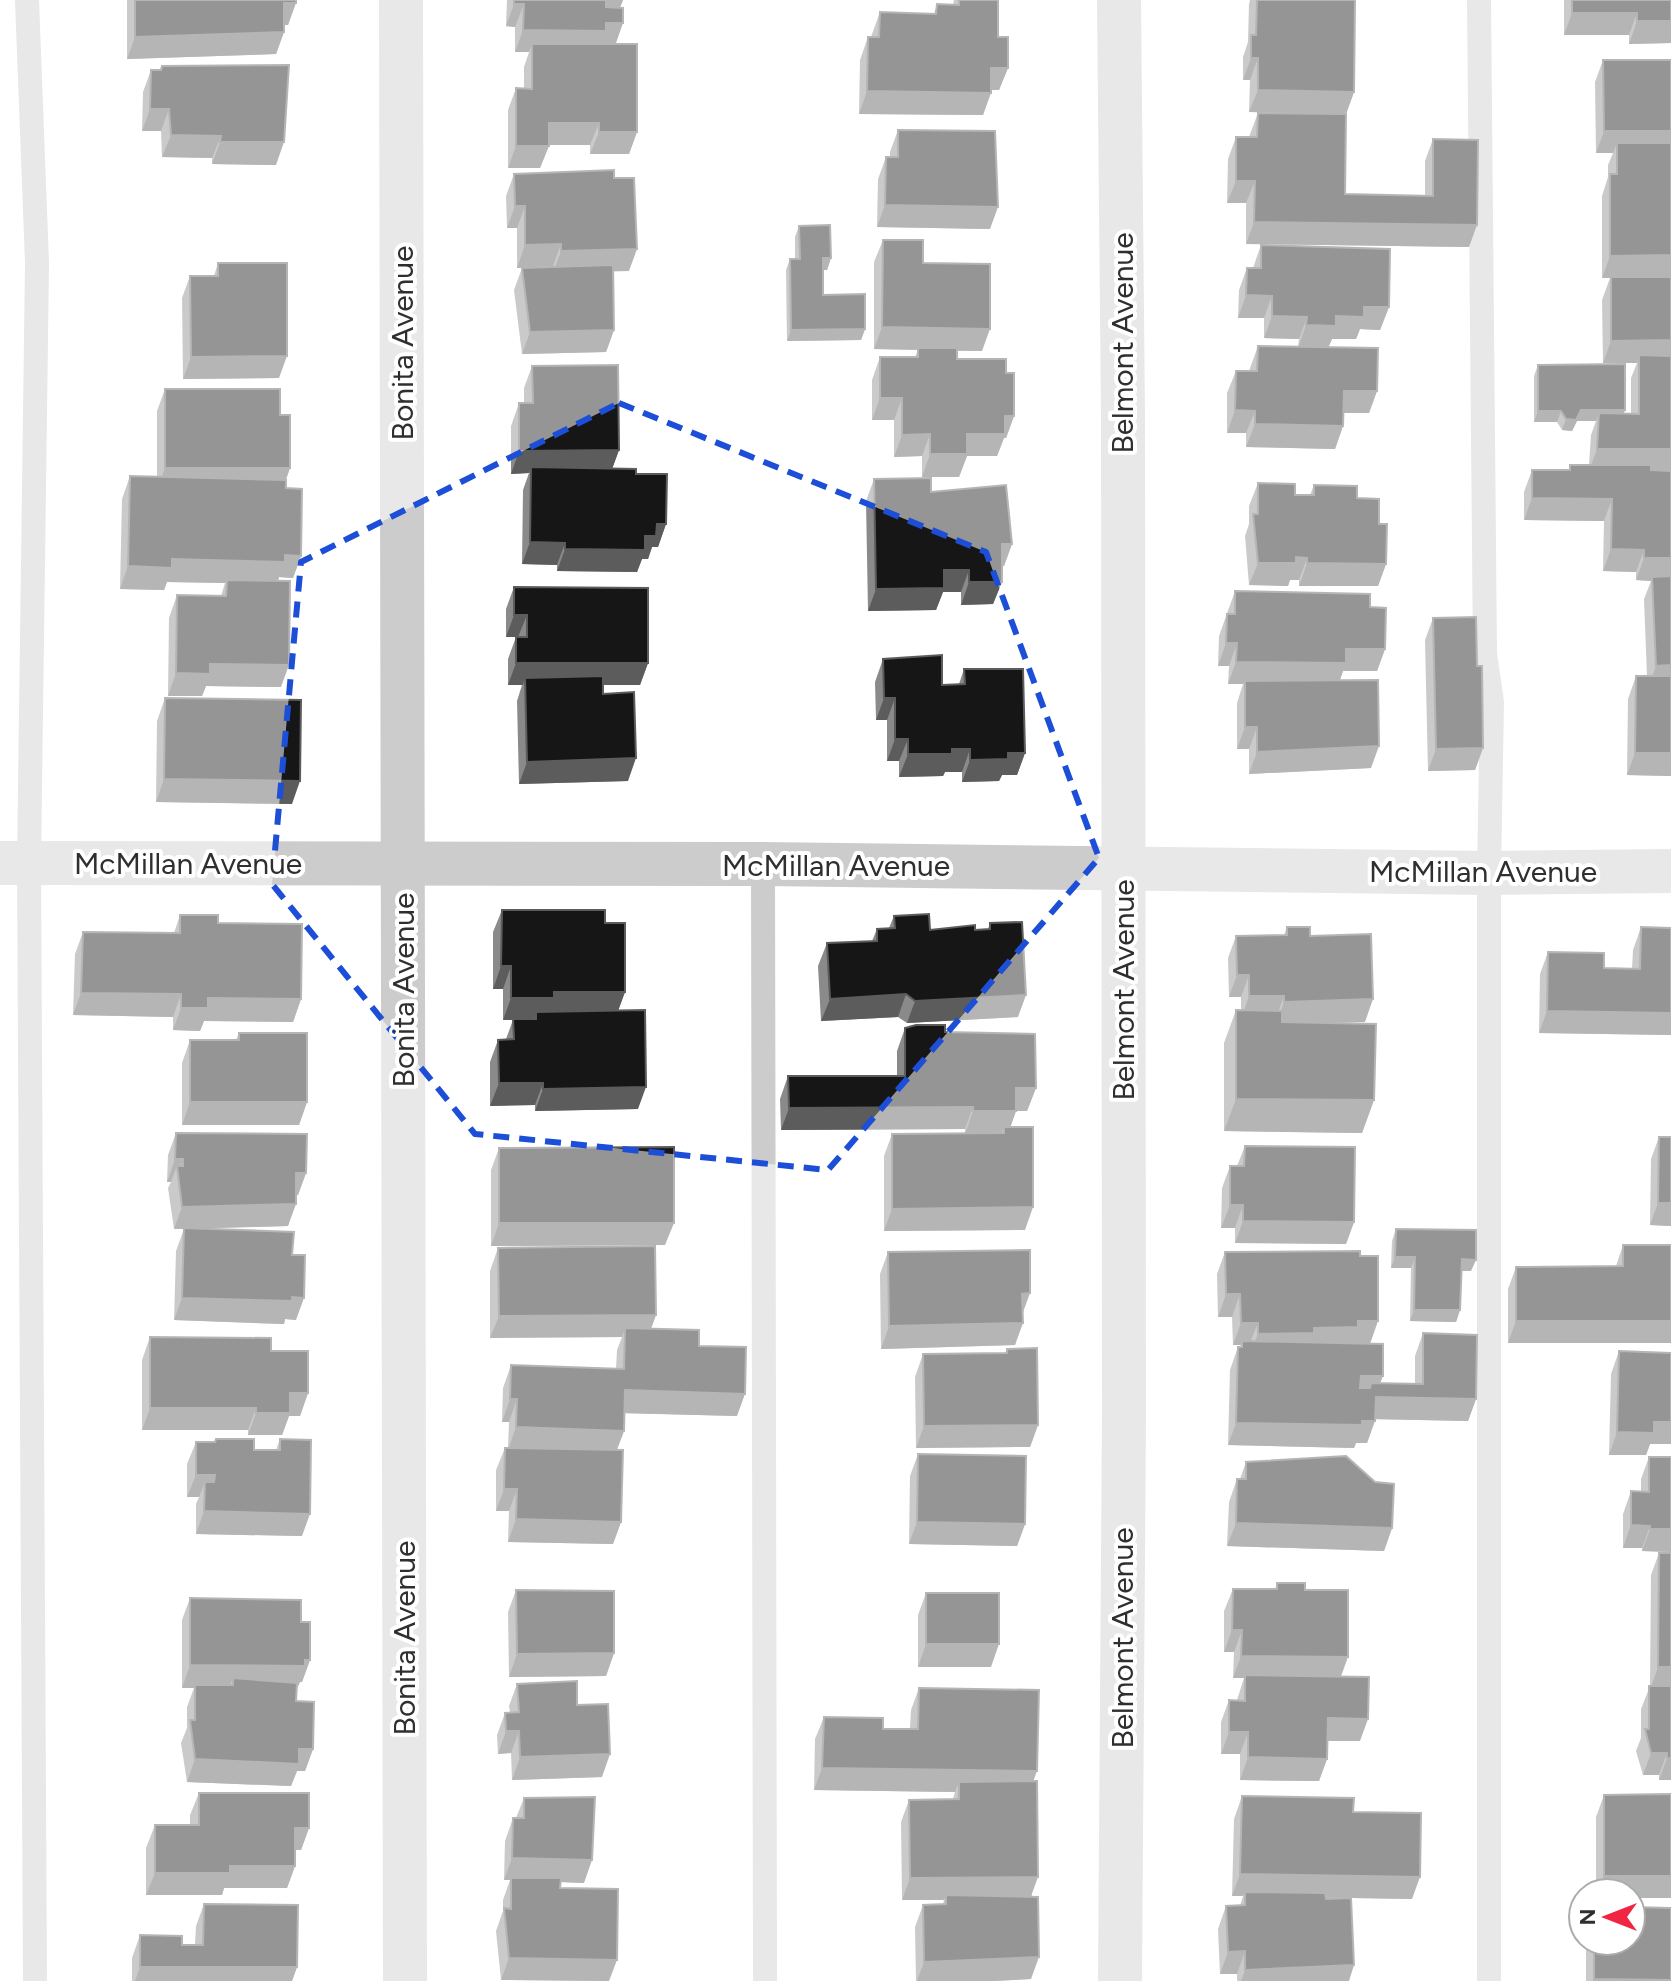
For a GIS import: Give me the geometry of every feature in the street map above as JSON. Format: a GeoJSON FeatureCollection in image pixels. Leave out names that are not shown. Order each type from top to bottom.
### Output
{"type":"FeatureCollection","features":[{"type":"Feature","properties":{"kind":"street","name":"Bonita Avenue"},"geometry":{"type":"LineString","coordinates":[[401,0],[405,1981]]}},
{"type":"Feature","properties":{"kind":"street","name":"Belmont Avenue"},"geometry":{"type":"LineString","coordinates":[[1119,0],[1123,417],[1124,1431],[1120,1981]]}},
{"type":"Feature","properties":{"kind":"street","name":"McMillan Avenue"},"geometry":{"type":"LineString","coordinates":[[14,863],[763,864],[1489,873],[1671,871]]}},
{"type":"Feature","properties":{"kind":"lane"},"geometry":{"type":"LineString","coordinates":[[27,0],[37,263],[14,863],[35,1981]]}},
{"type":"Feature","properties":{"kind":"lane"},"geometry":{"type":"LineString","coordinates":[[1479,0],[1485,654],[1492,702],[1489,873],[1489,1981]]}},
{"type":"Feature","properties":{"kind":"lane"},"geometry":{"type":"LineString","coordinates":[[763,864],[765,1981]]}},
{"type":"Feature","properties":{"kind":"highlighted area"},"geometry":{"type":"Polygon","coordinates":[[[619,403],[986,552],[1099,858],[828,1170],[475,1134],[272,884],[301,562],[619,403]]]}},
{"type":"Feature","properties":{"kind":"building"},"geometry":{"type":"Polygon","coordinates":[[[135,0],[296,0],[296,3],[284,3],[284,32],[135,37],[135,0]]]}},
{"type":"Feature","properties":{"kind":"building"},"geometry":{"type":"Polygon","coordinates":[[[514,0],[606,0],[606,7],[623,8],[623,23],[606,23],[606,31],[523,30],[524,4],[514,4],[514,0]]]}},
{"type":"Feature","properties":{"kind":"building"},"geometry":{"type":"Polygon","coordinates":[[[959,0],[998,0],[998,37],[1008,37],[1008,68],[991,68],[991,93],[867,91],[868,37],[879,37],[880,12],[936,14],[937,4],[959,5],[959,0]]]}},
{"type":"Feature","properties":{"kind":"building"},"geometry":{"type":"Polygon","coordinates":[[[1257,0],[1355,0],[1354,92],[1258,90],[1258,58],[1251,58],[1251,35],[1256,35],[1257,0]]]}},
{"type":"Feature","properties":{"kind":"building"},"geometry":{"type":"Polygon","coordinates":[[[1572,0],[1671,0],[1671,21],[1637,21],[1637,13],[1572,13],[1572,0]]]}},
{"type":"Feature","properties":{"kind":"building"},"geometry":{"type":"Polygon","coordinates":[[[532,44],[637,44],[637,132],[599,132],[599,123],[549,123],[549,146],[516,146],[516,88],[532,89],[532,44]]]}},
{"type":"Feature","properties":{"kind":"building"},"geometry":{"type":"Polygon","coordinates":[[[1603,60],[1671,60],[1671,131],[1604,131],[1603,60]]]}},
{"type":"Feature","properties":{"kind":"building"},"geometry":{"type":"Polygon","coordinates":[[[289,65],[284,142],[220,142],[221,136],[171,135],[169,109],[150,109],[151,70],[161,70],[162,66],[289,65]]]}},
{"type":"Feature","properties":{"kind":"building"},"geometry":{"type":"Polygon","coordinates":[[[1258,113],[1346,114],[1345,194],[1433,196],[1433,139],[1478,140],[1477,225],[1254,222],[1255,181],[1236,181],[1236,137],[1257,137],[1258,113]]]}},
{"type":"Feature","properties":{"kind":"building"},"geometry":{"type":"Polygon","coordinates":[[[898,130],[995,131],[998,207],[885,205],[886,157],[898,157],[898,130]]]}},
{"type":"Feature","properties":{"kind":"building"},"geometry":{"type":"Polygon","coordinates":[[[1617,143],[1671,143],[1671,255],[1610,256],[1610,174],[1617,174],[1617,143]]]}},
{"type":"Feature","properties":{"kind":"building"},"geometry":{"type":"Polygon","coordinates":[[[614,170],[614,178],[634,178],[637,249],[561,251],[561,244],[525,245],[525,206],[515,206],[514,174],[614,170]]]}},
{"type":"Feature","properties":{"kind":"building"},"geometry":{"type":"Polygon","coordinates":[[[830,225],[831,258],[823,258],[823,295],[865,294],[865,329],[791,330],[790,259],[800,259],[799,226],[830,225]]]}},
{"type":"Feature","properties":{"kind":"building"},"geometry":{"type":"Polygon","coordinates":[[[883,240],[923,240],[923,263],[990,264],[990,329],[882,327],[883,240]]]}},
{"type":"Feature","properties":{"kind":"building"},"geometry":{"type":"Polygon","coordinates":[[[1261,245],[1390,249],[1389,307],[1364,307],[1364,317],[1336,316],[1336,326],[1306,325],[1307,317],[1272,316],[1272,296],[1246,295],[1247,268],[1261,268],[1261,245]]]}},
{"type":"Feature","properties":{"kind":"building"},"geometry":{"type":"Polygon","coordinates":[[[218,263],[287,263],[287,356],[191,357],[190,276],[218,276],[218,263]]]}},
{"type":"Feature","properties":{"kind":"building"},"geometry":{"type":"Polygon","coordinates":[[[613,265],[614,330],[530,332],[522,268],[613,265]]]}},
{"type":"Feature","properties":{"kind":"building"},"geometry":{"type":"Polygon","coordinates":[[[1611,277],[1671,277],[1671,340],[1611,341],[1611,277]]]}},
{"type":"Feature","properties":{"kind":"building"},"geometry":{"type":"Polygon","coordinates":[[[1258,346],[1378,348],[1377,391],[1344,391],[1343,426],[1255,424],[1255,411],[1235,410],[1236,371],[1257,371],[1258,346]]]}},
{"type":"Feature","properties":{"kind":"building"},"geometry":{"type":"Polygon","coordinates":[[[918,348],[957,348],[957,359],[1006,359],[1006,373],[1014,373],[1014,416],[1005,416],[1005,434],[967,434],[967,454],[930,454],[930,434],[902,435],[902,398],[880,398],[880,357],[918,357],[918,348]]]}},
{"type":"Feature","properties":{"kind":"building"},"geometry":{"type":"Polygon","coordinates":[[[1639,355],[1671,356],[1671,449],[1597,449],[1599,413],[1639,414],[1639,355]]]}},
{"type":"Feature","properties":{"kind":"building"},"geometry":{"type":"Polygon","coordinates":[[[1625,364],[1625,410],[1581,410],[1576,420],[1566,419],[1561,411],[1538,411],[1538,365],[1625,364]]]}},
{"type":"Feature","properties":{"kind":"building"},"geometry":{"type":"Polygon","coordinates":[[[618,365],[619,450],[519,451],[519,403],[533,403],[532,366],[618,365]]]}},
{"type":"Feature","properties":{"kind":"building"},"geometry":{"type":"Polygon","coordinates":[[[165,389],[280,389],[280,415],[290,415],[290,468],[165,468],[165,389]]]}},
{"type":"Feature","properties":{"kind":"building"},"geometry":{"type":"Polygon","coordinates":[[[1570,465],[1651,465],[1651,470],[1671,471],[1671,558],[1644,558],[1644,550],[1611,549],[1612,499],[1532,498],[1532,470],[1570,470],[1570,465]]]}},
{"type":"Feature","properties":{"kind":"building"},"geometry":{"type":"Polygon","coordinates":[[[531,467],[636,469],[636,474],[667,474],[666,524],[657,524],[656,536],[645,536],[645,550],[565,549],[565,543],[530,542],[531,467]]]}},
{"type":"Feature","properties":{"kind":"building"},"geometry":{"type":"Polygon","coordinates":[[[130,476],[286,480],[286,488],[302,489],[301,556],[285,555],[285,562],[172,559],[172,568],[128,566],[130,476]]]}},
{"type":"Feature","properties":{"kind":"building"},"geometry":{"type":"Polygon","coordinates":[[[931,478],[931,492],[1006,485],[1012,544],[1002,544],[1002,582],[969,582],[969,570],[944,570],[944,588],[876,589],[874,479],[931,478]]]}},
{"type":"Feature","properties":{"kind":"building"},"geometry":{"type":"Polygon","coordinates":[[[1258,483],[1295,484],[1295,495],[1314,495],[1314,485],[1357,486],[1357,498],[1379,499],[1379,524],[1387,524],[1386,564],[1307,563],[1307,558],[1296,557],[1296,563],[1258,563],[1253,514],[1258,514],[1258,483]]]}},
{"type":"Feature","properties":{"kind":"building"},"geometry":{"type":"Polygon","coordinates":[[[1671,576],[1671,665],[1656,666],[1652,577],[1671,576]]]}},
{"type":"Feature","properties":{"kind":"building"},"geometry":{"type":"Polygon","coordinates":[[[227,580],[290,581],[289,665],[210,664],[210,674],[176,673],[177,595],[226,596],[227,580]]]}},
{"type":"Feature","properties":{"kind":"building"},"geometry":{"type":"Polygon","coordinates":[[[514,587],[648,588],[648,663],[516,663],[516,637],[527,637],[527,615],[514,615],[514,587]]]}},
{"type":"Feature","properties":{"kind":"building"},"geometry":{"type":"Polygon","coordinates":[[[1235,591],[1370,594],[1370,607],[1386,608],[1385,649],[1346,649],[1346,663],[1236,662],[1237,643],[1226,643],[1227,614],[1235,614],[1235,591]]]}},
{"type":"Feature","properties":{"kind":"building"},"geometry":{"type":"Polygon","coordinates":[[[1476,617],[1477,666],[1482,666],[1483,748],[1436,749],[1433,618],[1476,617]]]}},
{"type":"Feature","properties":{"kind":"building"},"geometry":{"type":"Polygon","coordinates":[[[942,655],[942,685],[965,684],[964,669],[1023,669],[1025,753],[1008,753],[1008,759],[970,760],[970,749],[952,749],[952,754],[908,754],[908,739],[895,739],[895,698],[884,698],[883,659],[942,655]]]}},
{"type":"Feature","properties":{"kind":"building"},"geometry":{"type":"Polygon","coordinates":[[[603,676],[603,694],[634,692],[636,758],[527,762],[525,678],[603,676]]]}},
{"type":"Feature","properties":{"kind":"building"},"geometry":{"type":"Polygon","coordinates":[[[1636,676],[1671,676],[1671,753],[1635,753],[1636,676]]]}},
{"type":"Feature","properties":{"kind":"building"},"geometry":{"type":"Polygon","coordinates":[[[1378,680],[1379,746],[1257,752],[1257,727],[1245,727],[1245,681],[1378,680]]]}},
{"type":"Feature","properties":{"kind":"building"},"geometry":{"type":"Polygon","coordinates":[[[165,698],[301,700],[300,781],[164,779],[165,698]]]}},
{"type":"Feature","properties":{"kind":"building"},"geometry":{"type":"Polygon","coordinates":[[[502,910],[605,910],[605,923],[625,923],[625,992],[554,992],[554,998],[511,998],[511,966],[501,966],[502,910]]]}},
{"type":"Feature","properties":{"kind":"building"},"geometry":{"type":"Polygon","coordinates":[[[929,914],[930,930],[975,925],[975,930],[990,929],[990,923],[1022,922],[1026,995],[915,1001],[906,994],[830,999],[827,943],[877,941],[877,929],[895,928],[894,916],[929,914]]]}},
{"type":"Feature","properties":{"kind":"building"},"geometry":{"type":"Polygon","coordinates":[[[180,915],[218,915],[218,923],[302,924],[301,999],[208,998],[208,1008],[181,1008],[181,994],[81,993],[83,932],[180,933],[180,915]]]}},
{"type":"Feature","properties":{"kind":"building"},"geometry":{"type":"Polygon","coordinates":[[[1287,927],[1310,927],[1310,936],[1371,934],[1373,999],[1284,1002],[1284,996],[1249,996],[1249,975],[1237,975],[1236,936],[1287,935],[1287,927]]]}},
{"type":"Feature","properties":{"kind":"building"},"geometry":{"type":"Polygon","coordinates":[[[1641,927],[1671,928],[1671,1013],[1547,1011],[1548,952],[1604,953],[1604,968],[1640,969],[1641,927]]]}},
{"type":"Feature","properties":{"kind":"building"},"geometry":{"type":"Polygon","coordinates":[[[645,1010],[646,1087],[543,1089],[543,1083],[499,1083],[498,1040],[514,1039],[513,1019],[536,1019],[536,1012],[645,1010]]]}},
{"type":"Feature","properties":{"kind":"building"},"geometry":{"type":"Polygon","coordinates":[[[1236,1010],[1282,1011],[1282,1022],[1376,1024],[1374,1100],[1236,1099],[1236,1010]]]}},
{"type":"Feature","properties":{"kind":"building"},"geometry":{"type":"Polygon","coordinates":[[[945,1025],[945,1032],[1035,1034],[1036,1088],[1016,1088],[1016,1111],[973,1111],[973,1107],[789,1108],[788,1076],[905,1076],[905,1028],[945,1025]]]}},
{"type":"Feature","properties":{"kind":"building"},"geometry":{"type":"Polygon","coordinates":[[[239,1033],[307,1033],[307,1102],[190,1102],[190,1040],[239,1040],[239,1033]]]}},
{"type":"Feature","properties":{"kind":"building"},"geometry":{"type":"Polygon","coordinates":[[[1004,1127],[1033,1127],[1033,1207],[892,1209],[892,1134],[1004,1133],[1004,1127]]]}},
{"type":"Feature","properties":{"kind":"building"},"geometry":{"type":"Polygon","coordinates":[[[176,1133],[307,1134],[306,1173],[296,1173],[296,1204],[182,1207],[177,1166],[183,1166],[183,1159],[175,1159],[176,1133]]]}},
{"type":"Feature","properties":{"kind":"building"},"geometry":{"type":"Polygon","coordinates":[[[1659,1137],[1671,1137],[1671,1203],[1658,1203],[1659,1137]]]}},
{"type":"Feature","properties":{"kind":"building"},"geometry":{"type":"Polygon","coordinates":[[[1245,1146],[1355,1147],[1354,1222],[1243,1221],[1243,1205],[1230,1205],[1230,1166],[1244,1166],[1245,1146]]]}},
{"type":"Feature","properties":{"kind":"building"},"geometry":{"type":"Polygon","coordinates":[[[674,1147],[674,1223],[499,1223],[499,1148],[674,1147]]]}},
{"type":"Feature","properties":{"kind":"building"},"geometry":{"type":"Polygon","coordinates":[[[184,1228],[294,1232],[292,1255],[305,1255],[304,1298],[292,1297],[292,1301],[182,1298],[184,1228]]]}},
{"type":"Feature","properties":{"kind":"building"},"geometry":{"type":"Polygon","coordinates":[[[1396,1229],[1476,1230],[1476,1260],[1462,1259],[1460,1310],[1414,1310],[1415,1257],[1395,1257],[1396,1229]]]}},
{"type":"Feature","properties":{"kind":"building"},"geometry":{"type":"Polygon","coordinates":[[[1623,1245],[1671,1245],[1671,1321],[1516,1321],[1516,1267],[1623,1266],[1623,1245]]]}},
{"type":"Feature","properties":{"kind":"building"},"geometry":{"type":"Polygon","coordinates":[[[655,1246],[656,1315],[499,1316],[498,1248],[655,1246]]]}},
{"type":"Feature","properties":{"kind":"building"},"geometry":{"type":"Polygon","coordinates":[[[1030,1250],[1030,1293],[1022,1294],[1023,1323],[889,1326],[888,1252],[1030,1250]]]}},
{"type":"Feature","properties":{"kind":"building"},"geometry":{"type":"Polygon","coordinates":[[[1360,1251],[1360,1256],[1378,1256],[1378,1321],[1358,1321],[1358,1327],[1314,1328],[1314,1333],[1258,1334],[1258,1323],[1241,1323],[1240,1294],[1226,1294],[1225,1252],[1360,1251]]]}},
{"type":"Feature","properties":{"kind":"building"},"geometry":{"type":"Polygon","coordinates":[[[625,1328],[699,1330],[699,1346],[746,1347],[745,1394],[625,1390],[624,1431],[516,1427],[517,1399],[510,1399],[511,1365],[624,1369],[625,1328]]]}},
{"type":"Feature","properties":{"kind":"building"},"geometry":{"type":"Polygon","coordinates":[[[1423,1333],[1477,1335],[1476,1399],[1376,1397],[1375,1421],[1362,1421],[1362,1425],[1236,1423],[1238,1347],[1242,1347],[1242,1341],[1383,1344],[1383,1376],[1361,1376],[1360,1388],[1370,1388],[1371,1383],[1423,1384],[1423,1333]]]}},
{"type":"Feature","properties":{"kind":"building"},"geometry":{"type":"Polygon","coordinates":[[[150,1337],[271,1338],[271,1351],[308,1351],[308,1393],[290,1393],[290,1413],[256,1413],[256,1408],[150,1408],[150,1337]]]}},
{"type":"Feature","properties":{"kind":"building"},"geometry":{"type":"Polygon","coordinates":[[[1037,1348],[1038,1425],[924,1426],[923,1354],[1007,1353],[1007,1349],[1037,1348]]]}},
{"type":"Feature","properties":{"kind":"building"},"geometry":{"type":"Polygon","coordinates":[[[1619,1351],[1671,1353],[1671,1422],[1654,1422],[1654,1433],[1617,1432],[1619,1351]]]}},
{"type":"Feature","properties":{"kind":"building"},"geometry":{"type":"Polygon","coordinates":[[[216,1439],[254,1439],[254,1450],[280,1450],[280,1439],[311,1440],[310,1514],[204,1511],[205,1482],[214,1482],[215,1475],[196,1475],[196,1442],[215,1442],[216,1439]]]}},
{"type":"Feature","properties":{"kind":"building"},"geometry":{"type":"Polygon","coordinates":[[[505,1448],[623,1450],[621,1522],[516,1519],[517,1489],[504,1489],[505,1448]]]}},
{"type":"Feature","properties":{"kind":"building"},"geometry":{"type":"Polygon","coordinates":[[[918,1454],[1026,1456],[1025,1524],[917,1522],[918,1454]]]}},
{"type":"Feature","properties":{"kind":"building"},"geometry":{"type":"Polygon","coordinates":[[[1346,1456],[1375,1482],[1394,1484],[1392,1528],[1236,1523],[1237,1479],[1246,1479],[1246,1462],[1346,1456]]]}},
{"type":"Feature","properties":{"kind":"building"},"geometry":{"type":"Polygon","coordinates":[[[1649,1457],[1671,1457],[1671,1529],[1631,1525],[1631,1491],[1649,1492],[1649,1457]]]}},
{"type":"Feature","properties":{"kind":"building"},"geometry":{"type":"Polygon","coordinates":[[[1659,1553],[1671,1553],[1671,1667],[1658,1667],[1659,1553]]]}},
{"type":"Feature","properties":{"kind":"building"},"geometry":{"type":"Polygon","coordinates":[[[1277,1583],[1305,1583],[1305,1590],[1348,1590],[1348,1657],[1241,1656],[1242,1630],[1232,1630],[1233,1589],[1277,1589],[1277,1583]]]}},
{"type":"Feature","properties":{"kind":"building"},"geometry":{"type":"Polygon","coordinates":[[[516,1590],[614,1591],[614,1653],[517,1654],[516,1590]]]}},
{"type":"Feature","properties":{"kind":"building"},"geometry":{"type":"Polygon","coordinates":[[[926,1593],[999,1593],[999,1644],[926,1644],[926,1593]]]}},
{"type":"Feature","properties":{"kind":"building"},"geometry":{"type":"Polygon","coordinates":[[[190,1598],[301,1600],[301,1622],[310,1622],[310,1660],[305,1660],[305,1666],[190,1665],[190,1598]]]}},
{"type":"Feature","properties":{"kind":"building"},"geometry":{"type":"Polygon","coordinates":[[[1245,1675],[1369,1677],[1368,1719],[1328,1718],[1327,1759],[1248,1757],[1248,1732],[1229,1732],[1229,1700],[1245,1701],[1245,1675]]]}},
{"type":"Feature","properties":{"kind":"building"},"geometry":{"type":"Polygon","coordinates":[[[233,1678],[297,1683],[296,1701],[314,1702],[313,1749],[299,1749],[299,1764],[195,1759],[190,1720],[195,1720],[195,1685],[233,1685],[233,1678]]]}},
{"type":"Feature","properties":{"kind":"building"},"geometry":{"type":"Polygon","coordinates":[[[577,1681],[577,1705],[608,1704],[610,1754],[520,1757],[519,1731],[506,1731],[505,1713],[519,1712],[517,1684],[577,1681]]]}},
{"type":"Feature","properties":{"kind":"building"},"geometry":{"type":"Polygon","coordinates":[[[1649,1686],[1671,1686],[1671,1758],[1667,1758],[1667,1753],[1651,1753],[1645,1729],[1649,1729],[1649,1686]]]}},
{"type":"Feature","properties":{"kind":"building"},"geometry":{"type":"Polygon","coordinates":[[[919,1688],[1039,1690],[1037,1771],[822,1768],[824,1717],[883,1718],[883,1729],[918,1729],[919,1688]]]}},
{"type":"Feature","properties":{"kind":"building"},"geometry":{"type":"Polygon","coordinates":[[[1037,1781],[1038,1877],[910,1878],[909,1800],[959,1799],[959,1782],[1037,1781]]]}},
{"type":"Feature","properties":{"kind":"building"},"geometry":{"type":"Polygon","coordinates":[[[199,1793],[309,1793],[309,1828],[295,1828],[295,1866],[230,1866],[230,1873],[155,1873],[155,1825],[199,1825],[199,1793]]]}},
{"type":"Feature","properties":{"kind":"building"},"geometry":{"type":"Polygon","coordinates":[[[1671,1794],[1671,1876],[1604,1876],[1604,1795],[1671,1794]]]}},
{"type":"Feature","properties":{"kind":"building"},"geometry":{"type":"Polygon","coordinates":[[[1242,1796],[1354,1798],[1353,1812],[1421,1813],[1420,1877],[1240,1874],[1242,1796]]]}},
{"type":"Feature","properties":{"kind":"building"},"geometry":{"type":"Polygon","coordinates":[[[595,1797],[592,1860],[512,1858],[513,1818],[524,1818],[524,1798],[595,1797]]]}},
{"type":"Feature","properties":{"kind":"building"},"geometry":{"type":"Polygon","coordinates":[[[511,1878],[561,1878],[560,1888],[618,1889],[617,1960],[509,1958],[504,1908],[511,1909],[511,1878]]]}},
{"type":"Feature","properties":{"kind":"building"},"geometry":{"type":"Polygon","coordinates":[[[1245,1892],[1325,1893],[1326,1899],[1351,1898],[1354,1965],[1245,1970],[1245,1951],[1228,1952],[1226,1906],[1245,1905],[1245,1892]]]}},
{"type":"Feature","properties":{"kind":"building"},"geometry":{"type":"Polygon","coordinates":[[[946,1895],[1038,1897],[1039,1957],[924,1962],[923,1905],[946,1904],[946,1895]]]}},
{"type":"Feature","properties":{"kind":"building"},"geometry":{"type":"Polygon","coordinates":[[[204,1904],[298,1905],[297,1967],[140,1967],[140,1935],[182,1936],[182,1945],[203,1945],[204,1904]]]}},
{"type":"Feature","properties":{"kind":"building"},"geometry":{"type":"Polygon","coordinates":[[[1647,1907],[1671,1908],[1671,1980],[1594,1979],[1594,1957],[1647,1957],[1647,1907]]]}}]}
